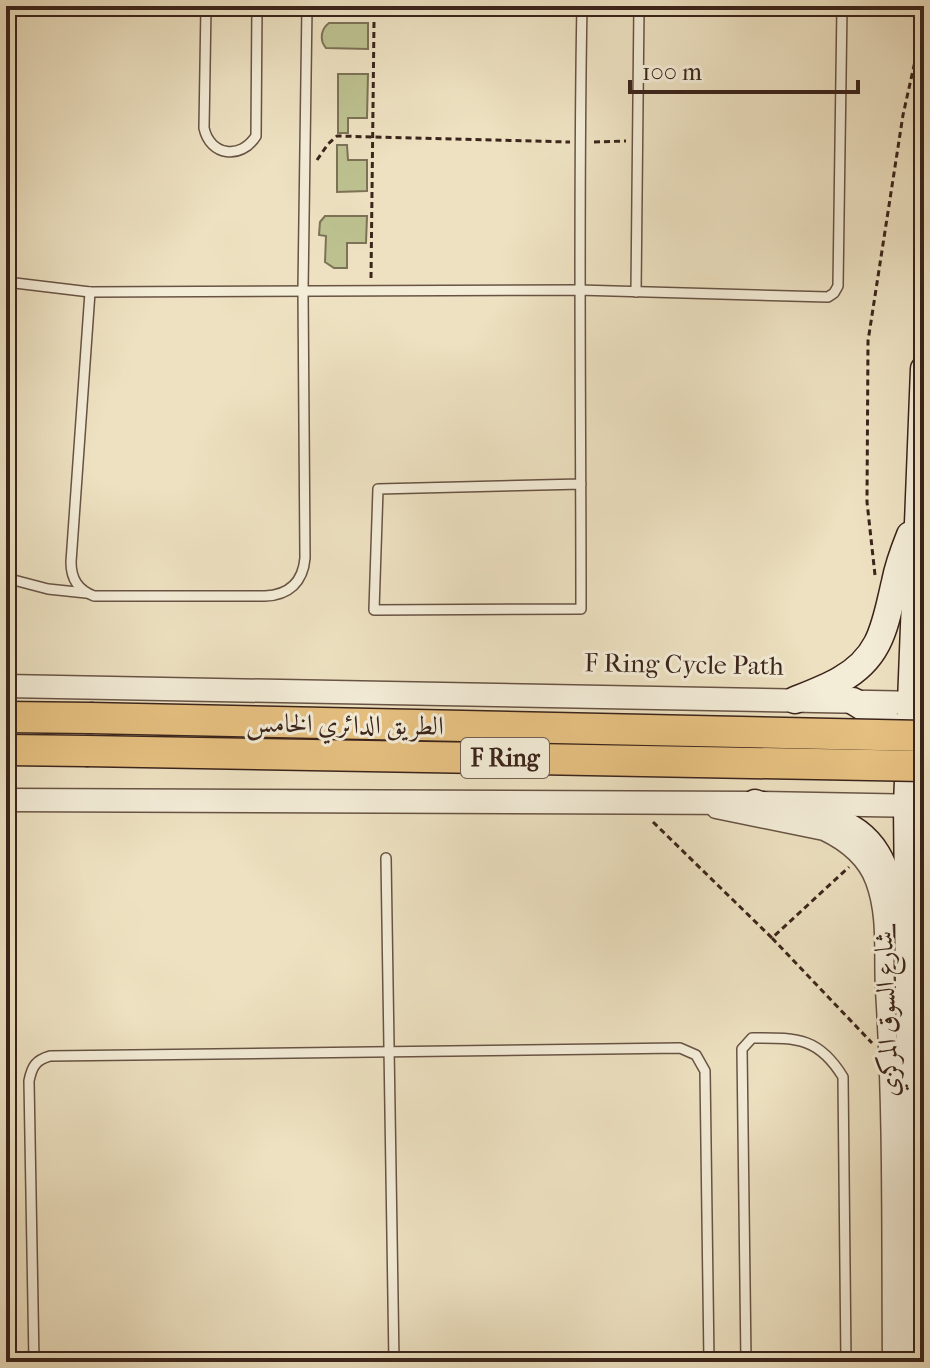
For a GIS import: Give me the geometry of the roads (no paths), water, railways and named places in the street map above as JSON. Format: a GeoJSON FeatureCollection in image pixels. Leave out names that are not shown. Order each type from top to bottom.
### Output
{"type":"FeatureCollection","features":[{"type":"Feature","properties":{"kind":"highway","name":"الطريق الدائري الخامس"},"geometry":{"type":"LineString","coordinates":[[6,717],[919,750]]}},
{"type":"Feature","properties":{"kind":"highway","name":"الطريق الدائري الخامس"},"geometry":{"type":"LineString","coordinates":[[6,750],[919,750]]}},
{"type":"Feature","properties":{"kind":"main road","name":"شارع السوق المركزي"},"geometry":{"type":"LineString","coordinates":[[913,1362],[908,997],[919,750],[919,509],[924,369]]}},
{"type":"Feature","properties":{"kind":"main road"},"geometry":{"type":"LineString","coordinates":[[795,700],[842,679],[861,665],[875,649],[886,627],[895,580],[919,509]]}},
{"type":"Feature","properties":{"kind":"main road"},"geometry":{"type":"LineString","coordinates":[[853,701],[887,722],[919,750],[924,774]]}},
{"type":"Feature","properties":{"kind":"main road"},"geometry":{"type":"LineString","coordinates":[[755,803],[776,811],[819,816],[843,823],[857,832],[878,855],[888,876],[908,997]]}},
{"type":"Feature","properties":{"kind":"street","name":"الطريق الدائري الخامس"},"geometry":{"type":"LineString","coordinates":[[6,686],[918,702]]}},
{"type":"Feature","properties":{"kind":"street"},"geometry":{"type":"LineString","coordinates":[[11,805],[755,803],[915,806]]}},
{"type":"Feature","properties":{"kind":"street","name":"شارع السوق المركزي"},"geometry":{"type":"LineString","coordinates":[[686,804],[824,831],[838,837],[860,856],[875,882],[883,919],[892,1362]]}},
{"type":"Feature","properties":{"kind":"lane"},"geometry":{"type":"LineString","coordinates":[[636,292],[639,6]]}},
{"type":"Feature","properties":{"kind":"lane"},"geometry":{"type":"LineString","coordinates":[[6,280],[90,292],[578,290],[831,296],[837,290],[842,6]]}},
{"type":"Feature","properties":{"kind":"lane"},"geometry":{"type":"LineString","coordinates":[[257,8],[256,136],[248,146],[231,152],[213,146],[204,128],[206,8],[257,8],[307,8],[374,10],[582,8],[578,290],[581,484],[581,609],[374,610],[378,489],[581,484]]}},
{"type":"Feature","properties":{"kind":"lane"},"geometry":{"type":"LineString","coordinates":[[6,578],[94,596],[276,595],[285,592],[300,578],[305,558],[303,290],[307,8]]}},
{"type":"Feature","properties":{"kind":"lane"},"geometry":{"type":"LineString","coordinates":[[86,593],[74,580],[71,562],[90,292]]}},
{"type":"Feature","properties":{"kind":"lane"},"geometry":{"type":"LineString","coordinates":[[386,858],[394,1362]]}},
{"type":"Feature","properties":{"kind":"lane"},"geometry":{"type":"LineString","coordinates":[[746,1362],[742,1049],[752,1038],[792,1038],[820,1050],[843,1077],[846,1362]]}},
{"type":"Feature","properties":{"kind":"lane"},"geometry":{"type":"LineString","coordinates":[[34,1362],[29,1081],[37,1061],[50,1056],[680,1048],[696,1055],[705,1071],[709,1362]]}}]}
